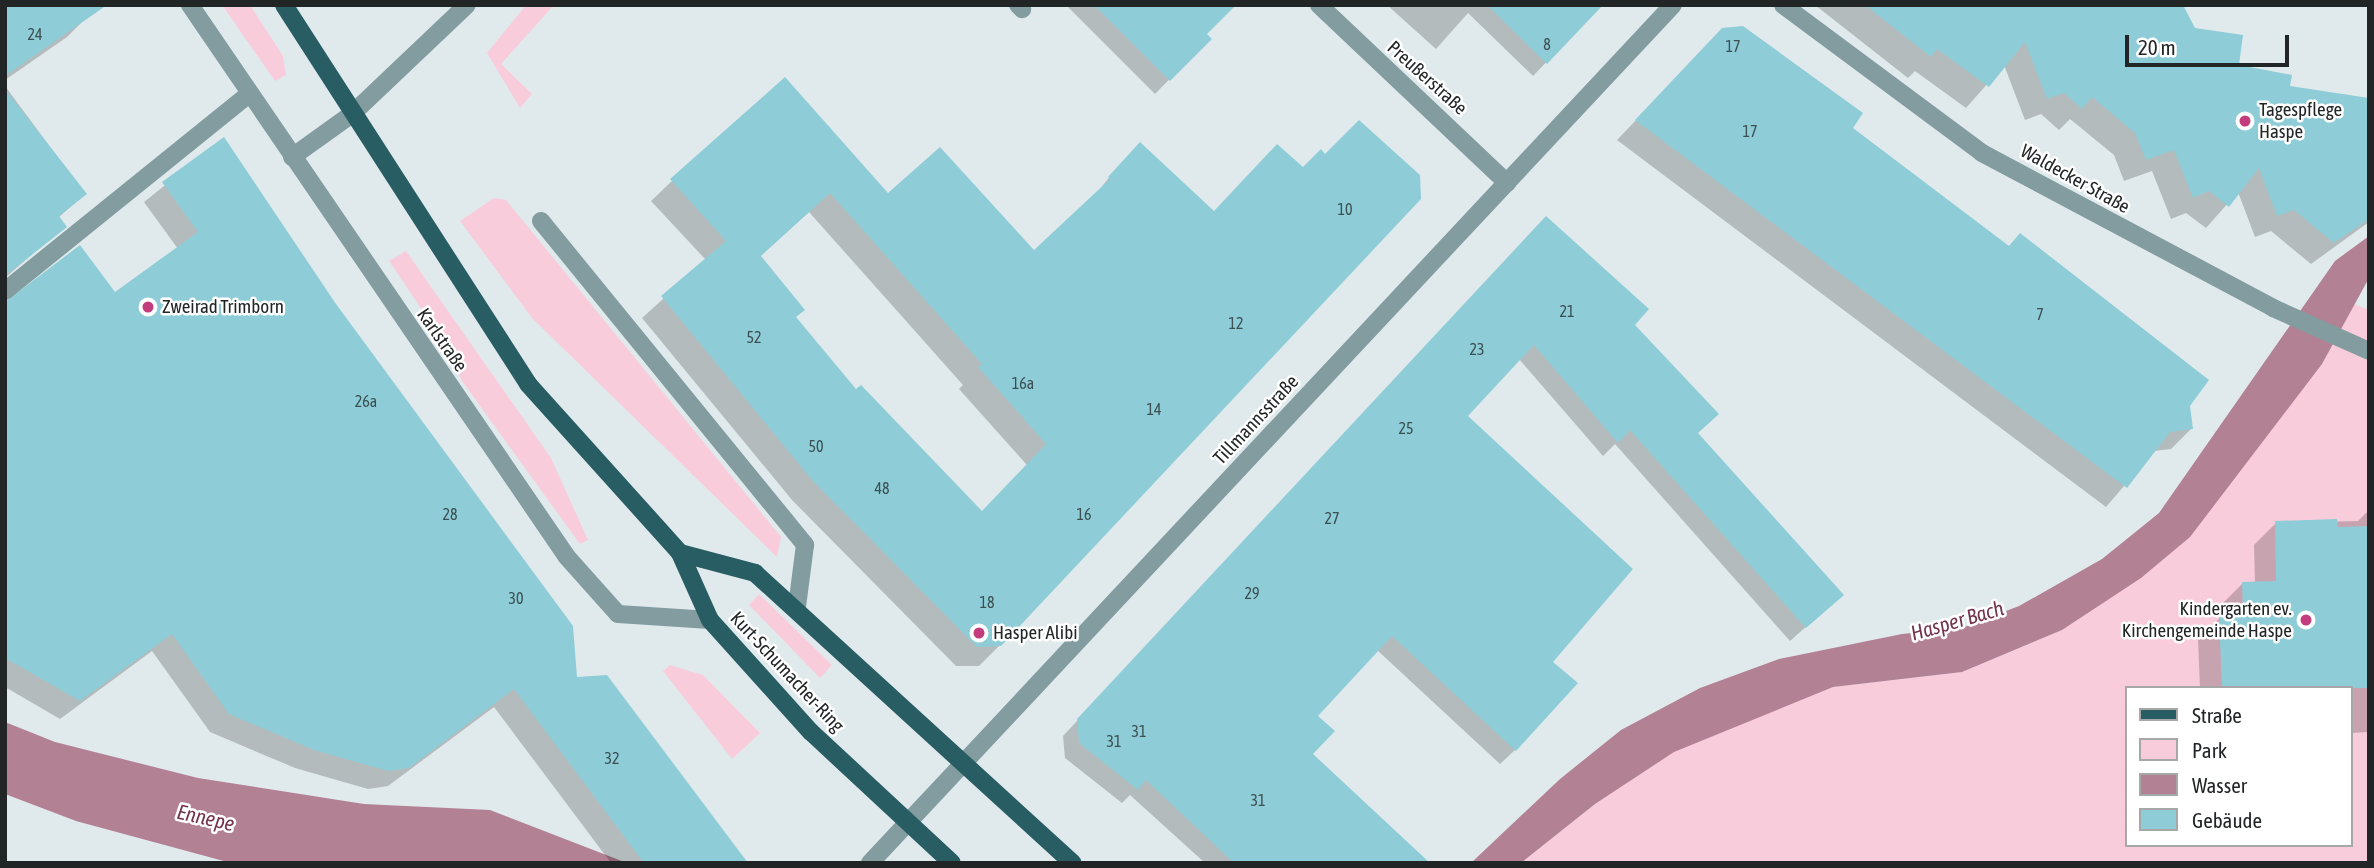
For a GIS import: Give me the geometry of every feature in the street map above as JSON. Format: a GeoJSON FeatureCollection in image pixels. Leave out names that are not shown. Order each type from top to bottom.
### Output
{"type":"FeatureCollection","features":[{"type":"Feature","properties":{"kind":"main road","name":"Kurt-Schumacher-Ring"},"geometry":{"type":"LineString","coordinates":[[284,5],[528,384],[680,553],[710,620],[811,732],[905,824],[952,863]]}},
{"type":"Feature","properties":{"kind":"main road"},"geometry":{"type":"LineString","coordinates":[[680,553],[755,573],[797,607],[965,760],[1073,863]]}},
{"type":"Feature","properties":{"kind":"street","name":"Karlstraße"},"geometry":{"type":"LineString","coordinates":[[190,5],[567,557],[618,614],[710,620]]}},
{"type":"Feature","properties":{"kind":"street"},"geometry":{"type":"LineString","coordinates":[[292,157],[352,114],[467,5]]}},
{"type":"Feature","properties":{"kind":"street","name":"Preußerstraße"},"geometry":{"type":"LineString","coordinates":[[1319,5],[1507,183]]}},
{"type":"Feature","properties":{"kind":"street","name":"Tillmannsstraße"},"geometry":{"type":"LineString","coordinates":[[870,863],[1673,5]]}},
{"type":"Feature","properties":{"kind":"street","name":"Waldecker Straße"},"geometry":{"type":"LineString","coordinates":[[1783,5],[1982,153],[2273,308],[2349,345],[2369,351]]}},
{"type":"Feature","properties":{"kind":"street"},"geometry":{"type":"LineString","coordinates":[[5,290],[249,94]]}},
{"type":"Feature","properties":{"kind":"street"},"geometry":{"type":"LineString","coordinates":[[541,221],[805,545],[797,607]]}},
{"type":"Feature","properties":{"kind":"green space"},"geometry":{"type":"Polygon","coordinates":[[[222,5],[250,5],[283,56],[286,75],[275,81],[222,5]]]}},
{"type":"Feature","properties":{"kind":"green space"},"geometry":{"type":"Polygon","coordinates":[[[526,5],[554,5],[501,64],[532,94],[520,108],[487,53],[526,5]]]}},
{"type":"Feature","properties":{"kind":"green space"},"geometry":{"type":"Polygon","coordinates":[[[494,198],[506,200],[781,537],[777,557],[532,318],[460,221],[494,198]]]}},
{"type":"Feature","properties":{"kind":"green space"},"geometry":{"type":"Polygon","coordinates":[[[406,251],[551,458],[588,540],[580,544],[462,381],[446,345],[389,261],[406,251]]]}},
{"type":"Feature","properties":{"kind":"green space"},"geometry":{"type":"Polygon","coordinates":[[[2354,304],[2369,310],[2369,863],[1521,863],[1595,804],[1673,752],[1754,715],[1833,687],[1962,672],[2062,630],[2322,364],[2354,304]]]}},
{"type":"Feature","properties":{"kind":"green space"},"geometry":{"type":"Polygon","coordinates":[[[759,594],[832,665],[820,678],[749,605],[759,594]]]}},
{"type":"Feature","properties":{"kind":"green space"},"geometry":{"type":"Polygon","coordinates":[[[670,665],[703,675],[760,733],[732,759],[663,671],[670,665]]]}},
{"type":"Feature","properties":{"kind":"water"},"geometry":{"type":"Polygon","coordinates":[[[2369,236],[2369,278],[2322,364],[2190,537],[2141,578],[2062,630],[1962,672],[1833,687],[1674,752],[1595,804],[1521,863],[1471,863],[1560,779],[1621,730],[1700,688],[1779,659],[1902,634],[1962,628],[2019,606],[2102,559],[2159,513],[2335,261],[2369,236]]]}},
{"type":"Feature","properties":{"kind":"water","name":"Ennepe"},"geometry":{"type":"Polygon","coordinates":[[[5,722],[55,742],[198,778],[364,804],[490,810],[627,863],[231,863],[76,821],[5,794],[5,722]]]}},
{"type":"Feature","properties":{"kind":"building"},"geometry":{"type":"Polygon","coordinates":[[[5,5],[107,5],[5,76],[5,5]]]}},
{"type":"Feature","properties":{"kind":"building"},"geometry":{"type":"Polygon","coordinates":[[[1094,5],[1236,5],[1207,34],[1212,39],[1170,81],[1094,5]]]}},
{"type":"Feature","properties":{"kind":"building"},"geometry":{"type":"Polygon","coordinates":[[[1487,5],[1603,5],[1547,64],[1487,5]]]}},
{"type":"Feature","properties":{"kind":"building","name":"Tagespflege Haspe"},"geometry":{"type":"Polygon","coordinates":[[[1865,5],[2183,5],[2195,28],[2243,35],[2239,65],[2292,75],[2290,86],[2369,98],[2369,219],[2334,243],[2294,210],[2277,216],[2259,168],[2229,207],[2209,191],[2193,198],[2174,150],[2146,160],[2135,133],[2092,97],[2082,109],[2064,93],[2047,99],[2025,42],[1989,87],[1937,49],[1931,57],[1865,5]]]}},
{"type":"Feature","properties":{"kind":"building"},"geometry":{"type":"Polygon","coordinates":[[[1743,26],[1863,113],[1853,128],[2009,246],[2020,233],[2209,380],[2190,406],[2193,429],[2170,432],[2127,488],[1635,120],[1722,28],[1743,26]]]}},
{"type":"Feature","properties":{"kind":"building"},"geometry":{"type":"Polygon","coordinates":[[[785,77],[888,193],[940,147],[1034,250],[1110,179],[1108,177],[1140,142],[1214,211],[1277,144],[1303,167],[1321,149],[1325,154],[1359,120],[1420,175],[1421,199],[1001,646],[977,647],[812,480],[661,296],[726,241],[670,179],[785,77]],[[830,193],[761,256],[805,310],[796,317],[856,389],[861,385],[982,511],[1046,444],[978,367],[982,364],[830,193]]]}},
{"type":"Feature","properties":{"kind":"building"},"geometry":{"type":"Polygon","coordinates":[[[5,89],[87,194],[59,216],[67,227],[5,276],[5,89]]]}},
{"type":"Feature","properties":{"kind":"building"},"geometry":{"type":"Polygon","coordinates":[[[224,137],[336,304],[573,626],[577,677],[607,675],[748,863],[644,863],[514,689],[409,768],[388,771],[314,750],[229,714],[172,634],[80,701],[5,658],[5,302],[80,245],[115,292],[198,232],[162,182],[224,137]]]}},
{"type":"Feature","properties":{"kind":"building"},"geometry":{"type":"Polygon","coordinates":[[[1546,216],[1649,309],[1635,325],[1719,414],[1698,433],[1844,595],[1806,628],[1630,430],[1618,443],[1534,345],[1468,416],[1633,569],[1553,662],[1578,683],[1516,751],[1392,636],[1318,716],[1335,731],[1313,754],[1430,863],[1234,863],[1146,780],[1138,790],[1079,743],[1077,719],[1546,216]]]}},
{"type":"Feature","properties":{"kind":"building","name":"Kindergarten ev. Kirchengemeinde Haspe"},"geometry":{"type":"Polygon","coordinates":[[[2337,519],[2338,527],[2369,526],[2369,688],[2222,686],[2219,615],[2243,611],[2242,582],[2276,581],[2275,521],[2337,519]]]}},
{"type":"Feature","properties":{"kind":"place","name":"Tagespflege Haspe"},"geometry":{"type":"Point","coordinates":[2245,121]}},
{"type":"Feature","properties":{"kind":"place","name":"Zweirad Trimborn"},"geometry":{"type":"Point","coordinates":[148,307]}},
{"type":"Feature","properties":{"kind":"place","name":"Kindergarten ev. Kirchengemeinde Haspe"},"geometry":{"type":"Point","coordinates":[2306,620]}},
{"type":"Feature","properties":{"kind":"place","name":"Hasper Alibi"},"geometry":{"type":"Point","coordinates":[979,633]}},
{"type":"Feature","properties":{"kind":"water label","name":"Hasper Bach"},"geometry":{"type":"Point","coordinates":[1957,620]}}]}
